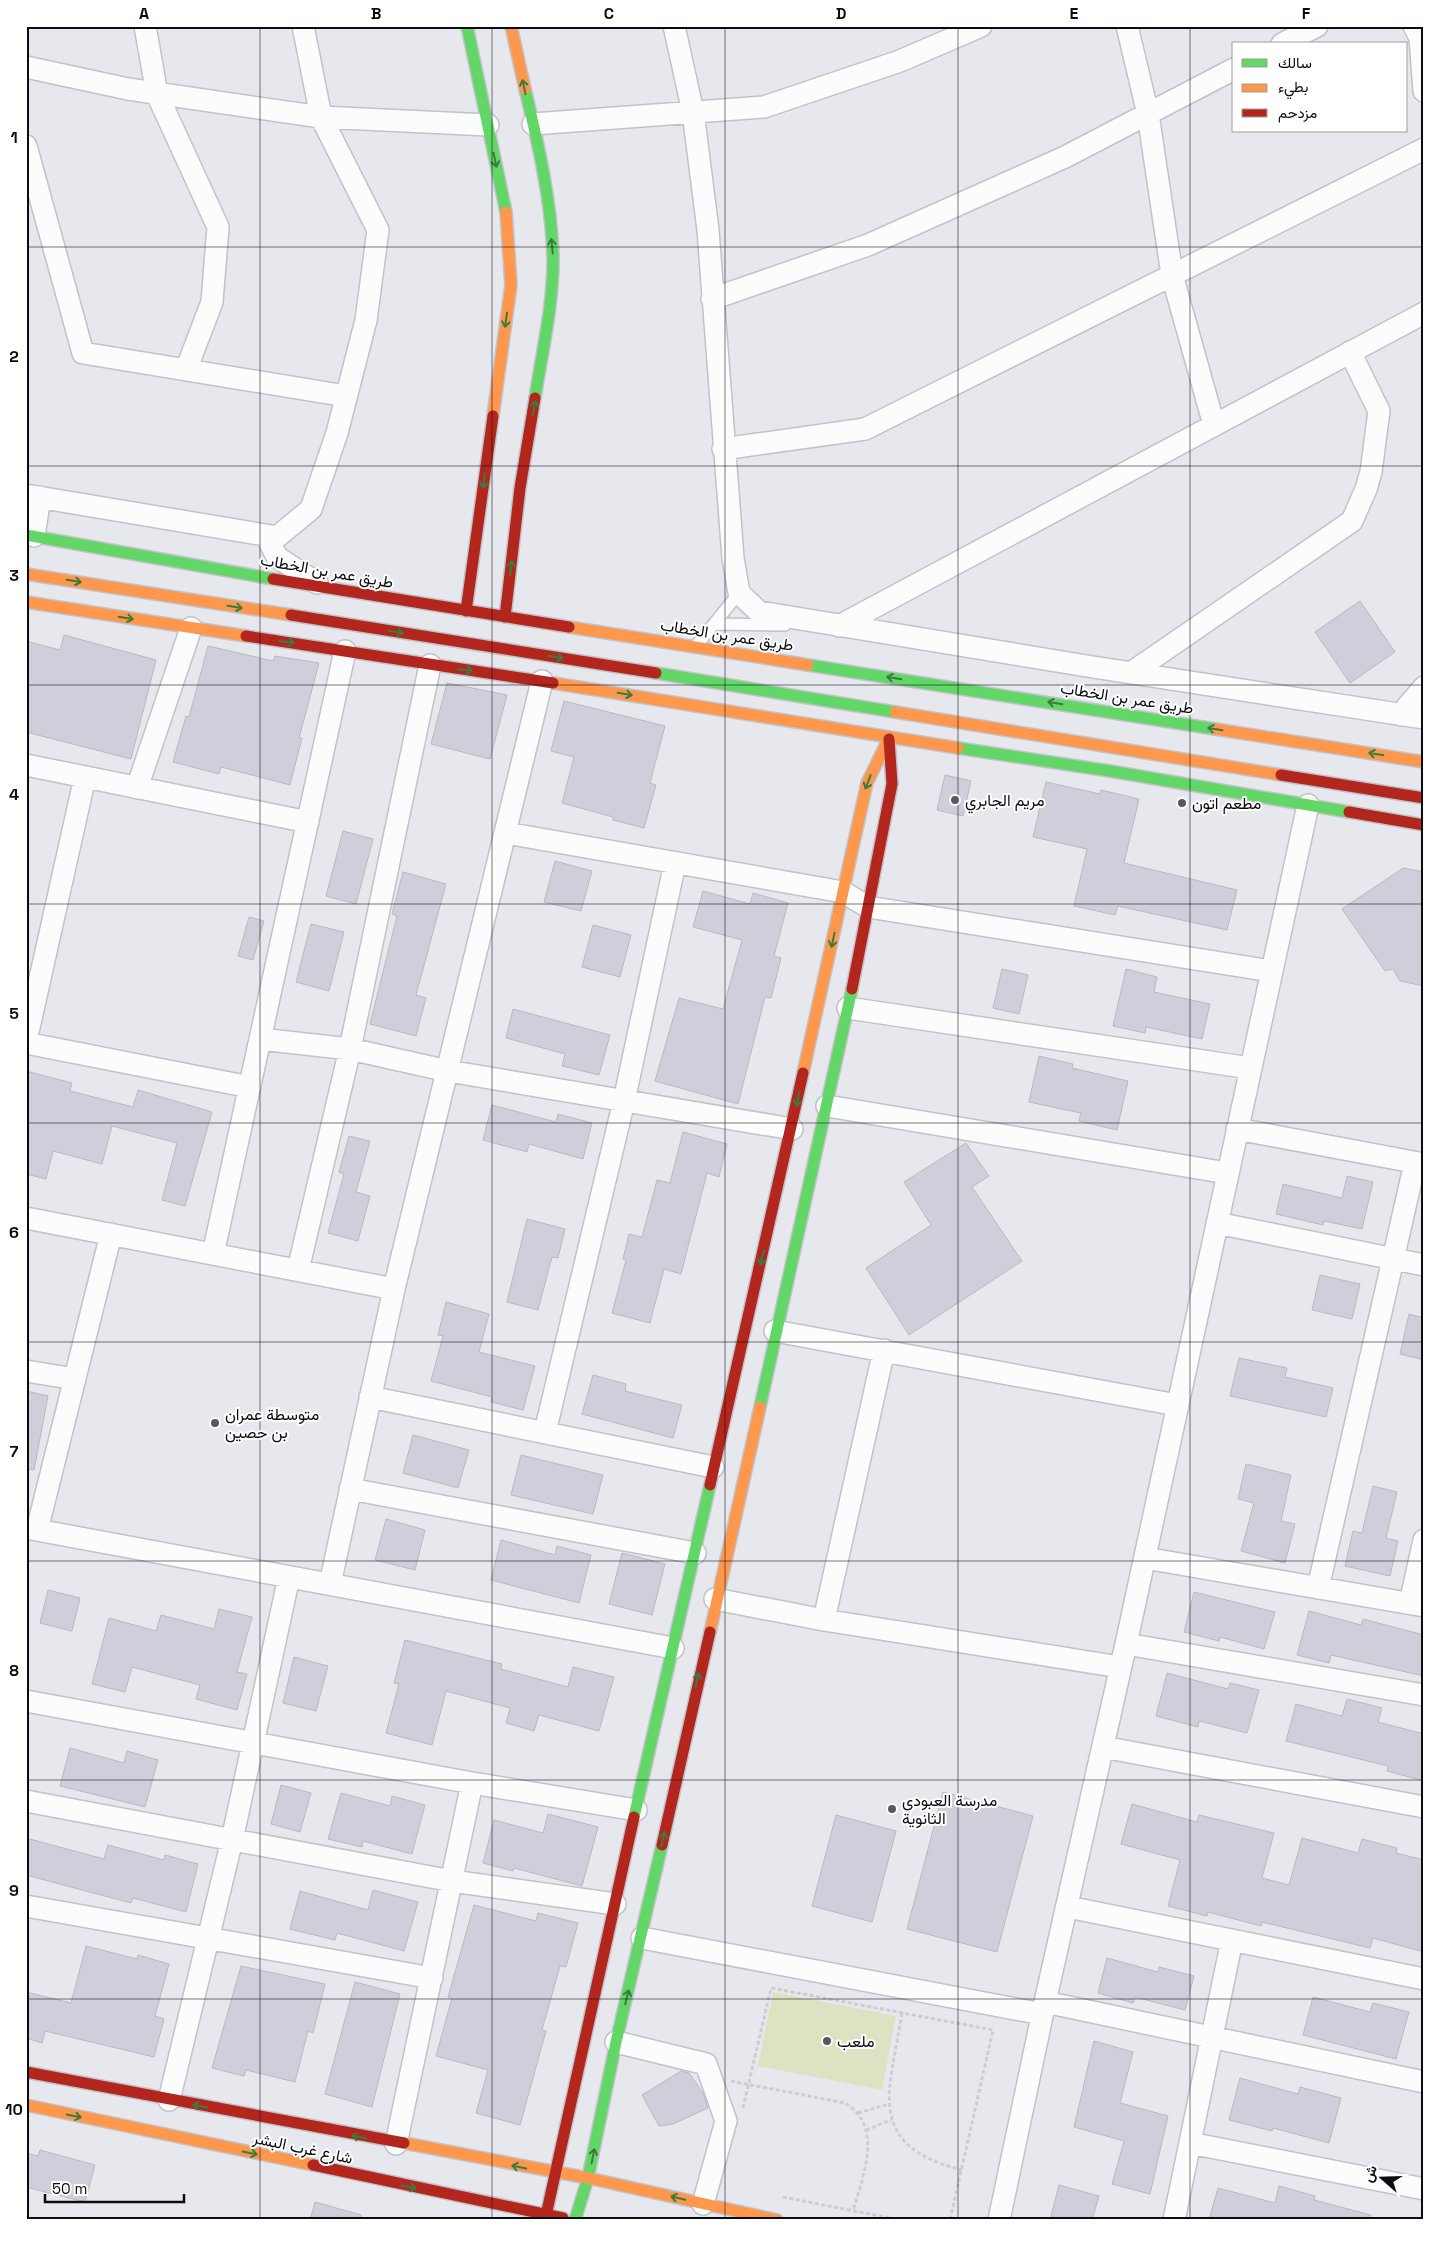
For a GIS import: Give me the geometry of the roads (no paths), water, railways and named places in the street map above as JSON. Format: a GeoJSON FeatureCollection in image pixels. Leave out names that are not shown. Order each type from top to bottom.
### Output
{"type":"FeatureCollection","features":[{"type":"Feature","properties":{"kind":"street"},"geometry":{"type":"LineString","coordinates":[[145,26],[157,94],[218,227],[212,302],[186,370]]}},
{"type":"Feature","properties":{"kind":"street"},"geometry":{"type":"LineString","coordinates":[[30,536],[33,496],[277,537],[311,509],[337,433],[366,320],[378,230],[321,117],[303,26]]}},
{"type":"Feature","properties":{"kind":"street"},"geometry":{"type":"LineString","coordinates":[[466,611],[510,286],[506,212],[467,26]]}},
{"type":"Feature","properties":{"kind":"street"},"geometry":{"type":"LineString","coordinates":[[505,617],[520,488],[548,317],[553,255],[542,161],[511,26]]}},
{"type":"Feature","properties":{"kind":"street"},"geometry":{"type":"LineString","coordinates":[[674,26],[693,112],[708,230],[732,558],[739,593],[759,612],[1131,673],[1424,718]]}},
{"type":"Feature","properties":{"kind":"street"},"geometry":{"type":"LineString","coordinates":[[533,124],[764,107],[900,61],[982,26]]}},
{"type":"Feature","properties":{"kind":"street"},"geometry":{"type":"LineString","coordinates":[[1127,26],[1148,114],[1172,275],[1214,425]]}},
{"type":"Feature","properties":{"kind":"street"},"geometry":{"type":"LineString","coordinates":[[1286,42],[1317,26]]}},
{"type":"Feature","properties":{"kind":"street"},"geometry":{"type":"LineString","coordinates":[[1414,26],[1420,38],[1424,91]]}},
{"type":"Feature","properties":{"kind":"street"},"geometry":{"type":"LineString","coordinates":[[26,67],[157,94],[321,117],[488,125]]}},
{"type":"Feature","properties":{"kind":"street"},"geometry":{"type":"LineString","coordinates":[[712,299],[868,245],[1065,157],[1232,70]]}},
{"type":"Feature","properties":{"kind":"street"},"geometry":{"type":"LineString","coordinates":[[26,146],[83,353],[346,396]]}},
{"type":"Feature","properties":{"kind":"street"},"geometry":{"type":"LineString","coordinates":[[723,450],[865,429],[1424,149]]}},
{"type":"Feature","properties":{"kind":"street"},"geometry":{"type":"LineString","coordinates":[[839,626],[1424,313]]}},
{"type":"Feature","properties":{"kind":"street"},"geometry":{"type":"LineString","coordinates":[[1131,673],[1352,521],[1371,472],[1379,412],[1350,352]]}},
{"type":"Feature","properties":{"kind":"street"},"geometry":{"type":"LineString","coordinates":[[266,535],[277,557],[321,586]]}},
{"type":"Feature","properties":{"kind":"street","name":"طريق عمر بن الخطاب"},"geometry":{"type":"LineString","coordinates":[[30,536],[466,611],[1424,762]]}},
{"type":"Feature","properties":{"kind":"street"},"geometry":{"type":"LineString","coordinates":[[26,574],[729,685],[1424,798]]}},
{"type":"Feature","properties":{"kind":"street"},"geometry":{"type":"LineString","coordinates":[[26,602],[345,651],[430,666],[542,681],[889,738],[1110,770],[1308,805],[1421,822]]}},
{"type":"Feature","properties":{"kind":"street"},"geometry":{"type":"LineString","coordinates":[[137,788],[191,628]]}},
{"type":"Feature","properties":{"kind":"street"},"geometry":{"type":"LineString","coordinates":[[213,1254],[345,651]]}},
{"type":"Feature","properties":{"kind":"street"},"geometry":{"type":"LineString","coordinates":[[298,1270],[350,1049],[430,666]]}},
{"type":"Feature","properties":{"kind":"street"},"geometry":{"type":"LineString","coordinates":[[330,1584],[394,1289],[542,681]]}},
{"type":"Feature","properties":{"kind":"street"},"geometry":{"type":"LineString","coordinates":[[729,685],[844,731]]}},
{"type":"Feature","properties":{"kind":"street"},"geometry":{"type":"LineString","coordinates":[[1400,715],[1424,687]]}},
{"type":"Feature","properties":{"kind":"street"},"geometry":{"type":"LineString","coordinates":[[545,2218],[636,1810],[792,1129],[867,783],[889,738]]}},
{"type":"Feature","properties":{"kind":"street"},"geometry":{"type":"LineString","coordinates":[[574,2220],[588,2178],[616,2042],[642,1938],[715,1599],[848,1008],[892,784],[889,738]]}},
{"type":"Feature","properties":{"kind":"street"},"geometry":{"type":"LineString","coordinates":[[26,765],[308,822]]}},
{"type":"Feature","properties":{"kind":"street"},"geometry":{"type":"LineString","coordinates":[[85,777],[36,953],[26,1042],[250,1086]]}},
{"type":"Feature","properties":{"kind":"street"},"geometry":{"type":"LineString","coordinates":[[999,2220],[1308,805]]}},
{"type":"Feature","properties":{"kind":"street"},"geometry":{"type":"LineString","coordinates":[[506,833],[843,892],[868,908],[1271,971]]}},
{"type":"Feature","properties":{"kind":"street"},"geometry":{"type":"LineString","coordinates":[[545,1432],[624,1101],[675,863]]}},
{"type":"Feature","properties":{"kind":"street"},"geometry":{"type":"LineString","coordinates":[[848,1008],[1250,1068]]}},
{"type":"Feature","properties":{"kind":"street"},"geometry":{"type":"LineString","coordinates":[[260,1039],[350,1049],[448,1071],[792,1129]]}},
{"type":"Feature","properties":{"kind":"street"},"geometry":{"type":"LineString","coordinates":[[827,1106],[1227,1173]]}},
{"type":"Feature","properties":{"kind":"street"},"geometry":{"type":"LineString","coordinates":[[1238,1128],[1420,1164],[1392,1258],[1318,1588]]}},
{"type":"Feature","properties":{"kind":"street"},"geometry":{"type":"LineString","coordinates":[[26,1218],[394,1289]]}},
{"type":"Feature","properties":{"kind":"street"},"geometry":{"type":"LineString","coordinates":[[1217,1223],[1424,1265]]}},
{"type":"Feature","properties":{"kind":"street"},"geometry":{"type":"LineString","coordinates":[[111,1234],[75,1379],[32,1529],[674,1648]]}},
{"type":"Feature","properties":{"kind":"street"},"geometry":{"type":"LineString","coordinates":[[775,1331],[1177,1405]]}},
{"type":"Feature","properties":{"kind":"street"},"geometry":{"type":"LineString","coordinates":[[824,1620],[884,1350]]}},
{"type":"Feature","properties":{"kind":"street"},"geometry":{"type":"LineString","coordinates":[[26,1370],[75,1379]]}},
{"type":"Feature","properties":{"kind":"street"},"geometry":{"type":"LineString","coordinates":[[370,1397],[714,1467]]}},
{"type":"Feature","properties":{"kind":"street"},"geometry":{"type":"LineString","coordinates":[[350,1489],[695,1553]]}},
{"type":"Feature","properties":{"kind":"street"},"geometry":{"type":"LineString","coordinates":[[1145,1558],[1417,1604],[1424,1540]]}},
{"type":"Feature","properties":{"kind":"street"},"geometry":{"type":"LineString","coordinates":[[170,2100],[232,1840],[289,1577]]}},
{"type":"Feature","properties":{"kind":"street"},"geometry":{"type":"LineString","coordinates":[[715,1599],[824,1620],[1120,1667]]}},
{"type":"Feature","properties":{"kind":"street"},"geometry":{"type":"LineString","coordinates":[[1126,1644],[1424,1695]]}},
{"type":"Feature","properties":{"kind":"street"},"geometry":{"type":"LineString","coordinates":[[26,1701],[253,1741],[472,1783],[636,1810]]}},
{"type":"Feature","properties":{"kind":"street"},"geometry":{"type":"LineString","coordinates":[[1102,1747],[1424,1807]]}},
{"type":"Feature","properties":{"kind":"street"},"geometry":{"type":"LineString","coordinates":[[396,2144],[472,1783]]}},
{"type":"Feature","properties":{"kind":"street"},"geometry":{"type":"LineString","coordinates":[[26,1801],[452,1881],[615,1904]]}},
{"type":"Feature","properties":{"kind":"street"},"geometry":{"type":"LineString","coordinates":[[26,1906],[432,1978]]}},
{"type":"Feature","properties":{"kind":"street"},"geometry":{"type":"LineString","coordinates":[[1068,1907],[1424,1979]]}},
{"type":"Feature","properties":{"kind":"street"},"geometry":{"type":"LineString","coordinates":[[642,1938],[1212,2038],[1424,2082]]}},
{"type":"Feature","properties":{"kind":"street"},"geometry":{"type":"LineString","coordinates":[[1174,2220],[1232,1940]]}},
{"type":"Feature","properties":{"kind":"street"},"geometry":{"type":"LineString","coordinates":[[616,2042],[706,2064],[726,2121],[703,2204]]}},
{"type":"Feature","properties":{"kind":"street"},"geometry":{"type":"LineString","coordinates":[[26,2072],[396,2144],[588,2178],[778,2220]]}},
{"type":"Feature","properties":{"kind":"street","name":"شارع غرب البشر"},"geometry":{"type":"LineString","coordinates":[[26,2106],[545,2218],[574,2220]]}},
{"type":"Feature","properties":{"kind":"street"},"geometry":{"type":"LineString","coordinates":[[1190,2143],[1424,2189]]}},
{"type":"Feature","properties":{"kind":"lane"},"geometry":{"type":"LineString","coordinates":[[696,646],[716,624],[739,593]]}},
{"type":"Feature","properties":{"kind":"lane"},"geometry":{"type":"LineString","coordinates":[[716,624],[839,626]]}},
{"type":"Feature","properties":{"kind":"place","name":"مريم الجابري"},"geometry":{"type":"Point","coordinates":[955,800]}},
{"type":"Feature","properties":{"kind":"place","name":"مطعم اتون"},"geometry":{"type":"Point","coordinates":[1182,803]}},
{"type":"Feature","properties":{"kind":"place","name":"متوسطة عمران بن حصين"},"geometry":{"type":"Point","coordinates":[215,1423]}},
{"type":"Feature","properties":{"kind":"place","name":"مدرسة العبودي الثانوية"},"geometry":{"type":"Point","coordinates":[892,1809]}},
{"type":"Feature","properties":{"kind":"place","name":"ملعب"},"geometry":{"type":"Point","coordinates":[827,2041]}}]}
